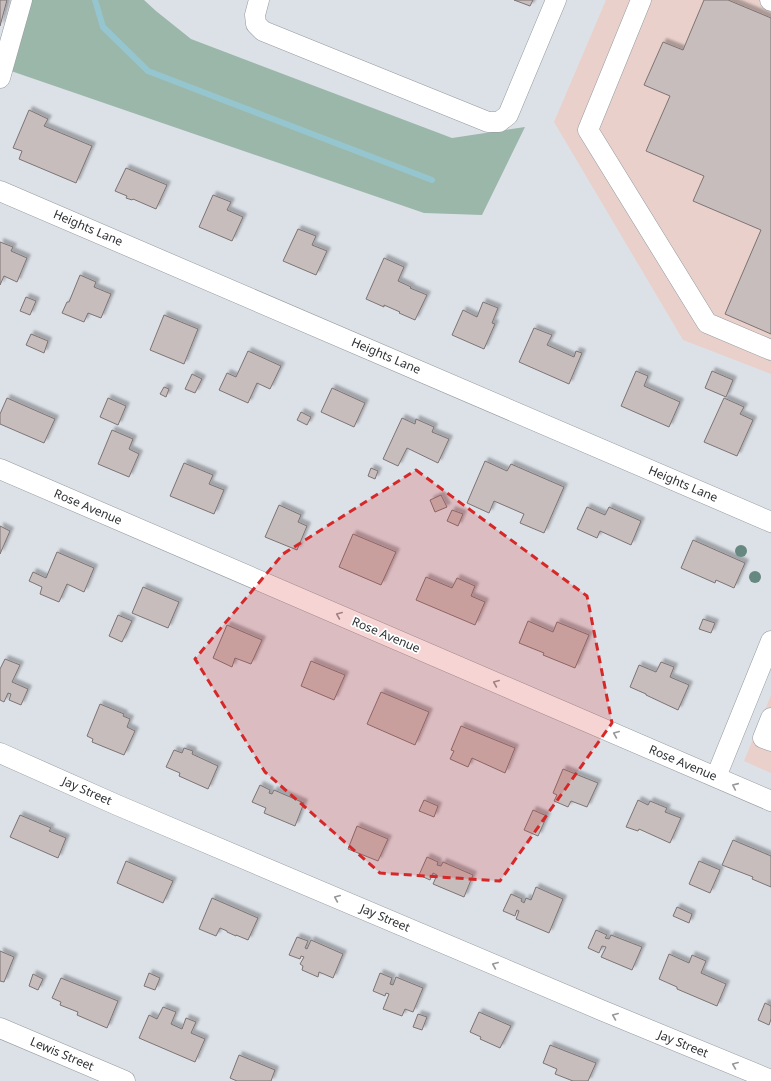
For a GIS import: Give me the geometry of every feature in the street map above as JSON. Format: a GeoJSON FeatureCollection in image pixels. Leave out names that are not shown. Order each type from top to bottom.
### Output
{"type":"FeatureCollection","features":[{"type":"Feature","properties":{"kind":"street"},"geometry":{"type":"LineString","coordinates":[[0,78],[22,0]]}},
{"type":"Feature","properties":{"kind":"street"},"geometry":{"type":"LineString","coordinates":[[259,0],[255,15],[256,24],[263,31],[488,122],[499,122],[508,115],[556,0]]}},
{"type":"Feature","properties":{"kind":"street"},"geometry":{"type":"LineString","coordinates":[[641,0],[588,130],[707,323],[771,350]]}},
{"type":"Feature","properties":{"kind":"street","name":"Heights Lane"},"geometry":{"type":"LineString","coordinates":[[0,191],[771,522]]}},
{"type":"Feature","properties":{"kind":"street","name":"Rose Avenue"},"geometry":{"type":"LineString","coordinates":[[0,469],[771,801]]}},
{"type":"Feature","properties":{"kind":"street"},"geometry":{"type":"LineString","coordinates":[[716,777],[771,642]]}},
{"type":"Feature","properties":{"kind":"street"},"geometry":{"type":"LineString","coordinates":[[771,718],[763,738],[771,741]]}},
{"type":"Feature","properties":{"kind":"street","name":"Jay Street"},"geometry":{"type":"LineString","coordinates":[[0,753],[131,811],[601,1010],[771,1080]]}},
{"type":"Feature","properties":{"kind":"street","name":"Lewis Street"},"geometry":{"type":"LineString","coordinates":[[0,1028],[125,1081]]}},
{"type":"Feature","properties":{"kind":"highlighted area"},"geometry":{"type":"Polygon","coordinates":[[[416,470],[587,596],[612,723],[500,881],[380,873],[265,772],[195,659],[283,554],[416,470]]]}},
{"type":"Feature","properties":{"kind":"shaded area"},"geometry":{"type":"Polygon","coordinates":[[[606,0],[771,0],[771,374],[683,340],[554,122],[606,0]]]}},
{"type":"Feature","properties":{"kind":"shaded area"},"geometry":{"type":"Polygon","coordinates":[[[771,695],[771,773],[744,761],[771,695]]]}},
{"type":"Feature","properties":{"kind":"green space"},"geometry":{"type":"Polygon","coordinates":[[[32,0],[144,0],[191,39],[452,138],[525,127],[482,215],[424,213],[11,71],[32,0]]]}},
{"type":"Feature","properties":{"kind":"building"},"geometry":{"type":"Polygon","coordinates":[[[0,0],[7,0],[0,26],[0,0]]]}},
{"type":"Feature","properties":{"kind":"building"},"geometry":{"type":"Polygon","coordinates":[[[514,0],[533,0],[530,6],[514,0]]]}},
{"type":"Feature","properties":{"kind":"building"},"geometry":{"type":"Polygon","coordinates":[[[704,0],[728,0],[771,18],[771,334],[725,314],[761,230],[693,201],[704,176],[646,151],[670,96],[644,85],[663,42],[683,50],[704,0]]]}},
{"type":"Feature","properties":{"kind":"building"},"geometry":{"type":"Polygon","coordinates":[[[29,110],[48,119],[44,126],[92,146],[76,183],[19,159],[22,151],[13,148],[29,110]]]}},
{"type":"Feature","properties":{"kind":"building"},"geometry":{"type":"Polygon","coordinates":[[[126,168],[167,185],[156,209],[133,199],[126,198],[127,196],[115,191],[126,168]]]}},
{"type":"Feature","properties":{"kind":"building"},"geometry":{"type":"Polygon","coordinates":[[[213,195],[231,202],[227,210],[243,217],[232,241],[199,227],[213,195]]]}},
{"type":"Feature","properties":{"kind":"building"},"geometry":{"type":"Polygon","coordinates":[[[298,229],[316,236],[312,245],[327,251],[316,275],[283,261],[298,229]]]}},
{"type":"Feature","properties":{"kind":"building"},"geometry":{"type":"Polygon","coordinates":[[[0,242],[13,247],[11,251],[27,258],[17,282],[4,276],[0,285],[0,242]]]}},
{"type":"Feature","properties":{"kind":"building"},"geometry":{"type":"Polygon","coordinates":[[[384,258],[404,267],[398,281],[427,295],[415,320],[384,305],[384,307],[366,299],[384,258]]]}},
{"type":"Feature","properties":{"kind":"building"},"geometry":{"type":"Polygon","coordinates":[[[80,275],[96,282],[94,287],[111,294],[101,318],[88,313],[84,322],[62,313],[67,302],[69,302],[80,275]]]}},
{"type":"Feature","properties":{"kind":"building"},"geometry":{"type":"Polygon","coordinates":[[[26,297],[36,301],[30,315],[20,311],[26,297]]]}},
{"type":"Feature","properties":{"kind":"building"},"geometry":{"type":"Polygon","coordinates":[[[483,302],[498,308],[492,323],[495,324],[484,349],[452,335],[463,310],[477,317],[483,302]]]}},
{"type":"Feature","properties":{"kind":"building"},"geometry":{"type":"Polygon","coordinates":[[[164,315],[198,329],[184,364],[150,350],[164,315]]]}},
{"type":"Feature","properties":{"kind":"building"},"geometry":{"type":"Polygon","coordinates":[[[534,328],[552,335],[547,345],[574,357],[576,351],[582,353],[569,384],[519,362],[534,328]]]}},
{"type":"Feature","properties":{"kind":"building"},"geometry":{"type":"Polygon","coordinates":[[[31,334],[48,341],[44,353],[26,345],[31,334]]]}},
{"type":"Feature","properties":{"kind":"building"},"geometry":{"type":"Polygon","coordinates":[[[248,351],[281,366],[270,389],[257,383],[248,403],[219,390],[227,373],[236,377],[248,351]]]}},
{"type":"Feature","properties":{"kind":"building"},"geometry":{"type":"Polygon","coordinates":[[[636,371],[648,376],[644,386],[680,402],[669,427],[621,406],[636,371]]]}},
{"type":"Feature","properties":{"kind":"building"},"geometry":{"type":"Polygon","coordinates":[[[712,371],[733,380],[726,397],[705,388],[712,371]]]}},
{"type":"Feature","properties":{"kind":"building"},"geometry":{"type":"Polygon","coordinates":[[[192,374],[202,379],[195,393],[185,389],[192,374]]]}},
{"type":"Feature","properties":{"kind":"building"},"geometry":{"type":"Polygon","coordinates":[[[164,387],[169,389],[166,397],[160,394],[164,387]]]}},
{"type":"Feature","properties":{"kind":"building"},"geometry":{"type":"Polygon","coordinates":[[[332,388],[365,403],[354,427],[321,412],[332,388]]]}},
{"type":"Feature","properties":{"kind":"building"},"geometry":{"type":"Polygon","coordinates":[[[7,398],[55,419],[44,443],[0,424],[0,414],[7,398]]]}},
{"type":"Feature","properties":{"kind":"building"},"geometry":{"type":"Polygon","coordinates":[[[108,398],[126,406],[118,425],[100,417],[108,398]]]}},
{"type":"Feature","properties":{"kind":"building"},"geometry":{"type":"Polygon","coordinates":[[[724,398],[744,407],[740,414],[753,420],[737,456],[704,442],[724,398]]]}},
{"type":"Feature","properties":{"kind":"building"},"geometry":{"type":"Polygon","coordinates":[[[301,412],[311,417],[307,425],[297,420],[301,412]]]}},
{"type":"Feature","properties":{"kind":"building"},"geometry":{"type":"Polygon","coordinates":[[[402,418],[415,424],[416,419],[434,427],[432,432],[449,439],[438,463],[407,448],[398,466],[383,459],[402,418]]]}},
{"type":"Feature","properties":{"kind":"building"},"geometry":{"type":"Polygon","coordinates":[[[112,430],[133,439],[129,449],[139,454],[129,477],[98,464],[112,430]]]}},
{"type":"Feature","properties":{"kind":"building"},"geometry":{"type":"Polygon","coordinates":[[[485,461],[507,471],[511,464],[564,487],[544,533],[520,523],[524,514],[494,501],[489,513],[467,503],[485,461]]]}},
{"type":"Feature","properties":{"kind":"building"},"geometry":{"type":"Polygon","coordinates":[[[184,463],[213,475],[209,484],[224,490],[214,514],[170,496],[184,463]]]}},
{"type":"Feature","properties":{"kind":"building"},"geometry":{"type":"Polygon","coordinates":[[[371,468],[378,471],[375,479],[368,476],[371,468]]]}},
{"type":"Feature","properties":{"kind":"building"},"geometry":{"type":"Polygon","coordinates":[[[441,495],[447,507],[435,512],[430,500],[441,495]]]}},
{"type":"Feature","properties":{"kind":"building"},"geometry":{"type":"Polygon","coordinates":[[[279,505],[301,515],[298,522],[307,526],[297,550],[265,537],[279,505]]]}},
{"type":"Feature","properties":{"kind":"building"},"geometry":{"type":"Polygon","coordinates":[[[587,507],[605,515],[609,507],[641,521],[631,545],[600,531],[597,538],[577,529],[587,507]]]}},
{"type":"Feature","properties":{"kind":"building"},"geometry":{"type":"Polygon","coordinates":[[[452,510],[463,514],[458,526],[447,521],[452,510]]]}},
{"type":"Feature","properties":{"kind":"building"},"geometry":{"type":"Polygon","coordinates":[[[0,526],[10,531],[0,554],[0,526]]]}},
{"type":"Feature","properties":{"kind":"building"},"geometry":{"type":"Polygon","coordinates":[[[353,534],[396,552],[381,585],[339,567],[353,534]]]}},
{"type":"Feature","properties":{"kind":"building"},"geometry":{"type":"Polygon","coordinates":[[[693,540],[745,563],[734,588],[716,580],[715,583],[681,568],[693,540]]]}},
{"type":"Feature","properties":{"kind":"building"},"geometry":{"type":"Polygon","coordinates":[[[57,552],[94,568],[84,592],[67,584],[59,602],[40,594],[42,587],[29,581],[33,572],[46,578],[57,552]]]}},
{"type":"Feature","properties":{"kind":"building"},"geometry":{"type":"Polygon","coordinates":[[[426,577],[452,588],[457,578],[475,586],[471,596],[485,602],[475,625],[416,600],[426,577]]]}},
{"type":"Feature","properties":{"kind":"building"},"geometry":{"type":"Polygon","coordinates":[[[143,587],[179,602],[168,628],[132,613],[143,587]]]}},
{"type":"Feature","properties":{"kind":"building"},"geometry":{"type":"Polygon","coordinates":[[[118,615],[132,621],[122,642],[109,636],[118,615]]]}},
{"type":"Feature","properties":{"kind":"building"},"geometry":{"type":"Polygon","coordinates":[[[703,619],[715,623],[711,633],[699,629],[703,619]]]}},
{"type":"Feature","properties":{"kind":"building"},"geometry":{"type":"Polygon","coordinates":[[[528,621],[553,632],[557,622],[589,635],[575,668],[519,643],[528,621]]]}},
{"type":"Feature","properties":{"kind":"building"},"geometry":{"type":"Polygon","coordinates":[[[227,625],[262,640],[251,664],[235,658],[232,667],[213,658],[227,625]]]}},
{"type":"Feature","properties":{"kind":"building"},"geometry":{"type":"Polygon","coordinates":[[[5,659],[20,665],[12,682],[28,689],[21,705],[9,700],[11,694],[8,693],[4,702],[0,700],[0,669],[5,659]]]}},
{"type":"Feature","properties":{"kind":"building"},"geometry":{"type":"Polygon","coordinates":[[[311,661],[345,675],[334,700],[301,686],[311,661]]]}},
{"type":"Feature","properties":{"kind":"building"},"geometry":{"type":"Polygon","coordinates":[[[661,662],[674,667],[670,677],[689,685],[678,710],[630,687],[639,665],[656,672],[661,662]]]}},
{"type":"Feature","properties":{"kind":"building"},"geometry":{"type":"Polygon","coordinates":[[[381,692],[429,712],[415,745],[367,724],[381,692]]]}},
{"type":"Feature","properties":{"kind":"building"},"geometry":{"type":"Polygon","coordinates":[[[100,704],[124,714],[123,716],[130,719],[127,727],[135,731],[124,755],[92,742],[93,739],[87,736],[100,704]]]}},
{"type":"Feature","properties":{"kind":"building"},"geometry":{"type":"Polygon","coordinates":[[[461,726],[515,748],[505,773],[472,758],[468,767],[450,759],[454,751],[451,750],[461,726]]]}},
{"type":"Feature","properties":{"kind":"building"},"geometry":{"type":"Polygon","coordinates":[[[184,748],[193,751],[192,754],[218,766],[208,789],[179,776],[180,773],[166,767],[174,750],[182,753],[184,748]]]}},
{"type":"Feature","properties":{"kind":"building"},"geometry":{"type":"Polygon","coordinates":[[[563,769],[598,783],[587,807],[571,801],[568,807],[554,801],[557,795],[553,793],[563,769]]]}},
{"type":"Feature","properties":{"kind":"building"},"geometry":{"type":"Polygon","coordinates":[[[260,785],[270,790],[269,793],[272,794],[274,790],[304,803],[295,826],[264,813],[266,808],[252,802],[260,785]]]}},
{"type":"Feature","properties":{"kind":"building"},"geometry":{"type":"Polygon","coordinates":[[[424,800],[438,806],[434,817],[419,811],[424,800]]]}},
{"type":"Feature","properties":{"kind":"building"},"geometry":{"type":"Polygon","coordinates":[[[638,800],[648,805],[650,801],[667,808],[665,812],[681,818],[670,843],[639,829],[638,831],[626,827],[638,800]]]}},
{"type":"Feature","properties":{"kind":"building"},"geometry":{"type":"Polygon","coordinates":[[[533,810],[547,816],[538,836],[524,830],[533,810]]]}},
{"type":"Feature","properties":{"kind":"building"},"geometry":{"type":"Polygon","coordinates":[[[20,815],[51,828],[49,831],[66,838],[58,858],[10,837],[20,815]]]}},
{"type":"Feature","properties":{"kind":"building"},"geometry":{"type":"Polygon","coordinates":[[[357,826],[388,839],[378,861],[348,849],[357,826]]]}},
{"type":"Feature","properties":{"kind":"building"},"geometry":{"type":"Polygon","coordinates":[[[733,840],[771,856],[771,887],[752,879],[753,877],[722,865],[733,840]]]}},
{"type":"Feature","properties":{"kind":"building"},"geometry":{"type":"Polygon","coordinates":[[[427,857],[438,862],[437,865],[441,866],[443,862],[473,875],[464,897],[433,884],[437,875],[433,873],[430,880],[419,875],[427,857]]]}},
{"type":"Feature","properties":{"kind":"building"},"geometry":{"type":"Polygon","coordinates":[[[126,861],[173,881],[163,903],[117,883],[126,861]]]}},
{"type":"Feature","properties":{"kind":"building"},"geometry":{"type":"Polygon","coordinates":[[[699,861],[720,870],[710,893],[689,884],[699,861]]]}},
{"type":"Feature","properties":{"kind":"building"},"geometry":{"type":"Polygon","coordinates":[[[536,887],[563,899],[549,933],[516,919],[519,911],[517,910],[515,916],[503,911],[511,894],[522,899],[521,901],[524,903],[526,898],[531,900],[536,887]]]}},
{"type":"Feature","properties":{"kind":"building"},"geometry":{"type":"Polygon","coordinates":[[[212,898],[258,918],[248,940],[220,928],[216,936],[199,929],[212,898]]]}},
{"type":"Feature","properties":{"kind":"building"},"geometry":{"type":"Polygon","coordinates":[[[677,907],[692,914],[689,923],[673,916],[677,907]]]}},
{"type":"Feature","properties":{"kind":"building"},"geometry":{"type":"Polygon","coordinates":[[[596,930],[607,935],[605,938],[609,939],[611,935],[642,947],[632,970],[601,957],[606,947],[602,946],[599,953],[588,948],[596,930]]]}},
{"type":"Feature","properties":{"kind":"building"},"geometry":{"type":"Polygon","coordinates":[[[297,937],[308,941],[305,948],[307,949],[311,940],[343,954],[333,978],[319,972],[318,977],[302,970],[303,966],[300,964],[304,957],[301,956],[300,959],[289,955],[297,937]]]}},
{"type":"Feature","properties":{"kind":"building"},"geometry":{"type":"Polygon","coordinates":[[[0,951],[14,957],[4,982],[0,981],[0,951]]]}},
{"type":"Feature","properties":{"kind":"building"},"geometry":{"type":"Polygon","coordinates":[[[669,954],[689,963],[692,955],[706,961],[701,973],[726,984],[717,1006],[677,989],[677,987],[659,979],[669,954]]]}},
{"type":"Feature","properties":{"kind":"building"},"geometry":{"type":"Polygon","coordinates":[[[149,973],[160,978],[155,990],[144,986],[149,973]]]}},
{"type":"Feature","properties":{"kind":"building"},"geometry":{"type":"Polygon","coordinates":[[[380,973],[392,978],[390,984],[393,985],[396,977],[423,988],[413,1012],[405,1009],[402,1016],[383,1009],[389,994],[386,993],[385,996],[373,991],[380,973]]]}},
{"type":"Feature","properties":{"kind":"building"},"geometry":{"type":"Polygon","coordinates":[[[33,974],[43,979],[38,990],[29,986],[33,974]]]}},
{"type":"Feature","properties":{"kind":"building"},"geometry":{"type":"Polygon","coordinates":[[[61,978],[118,1001],[107,1028],[77,1015],[78,1012],[60,1005],[61,1002],[52,998],[61,978]]]}},
{"type":"Feature","properties":{"kind":"building"},"geometry":{"type":"Polygon","coordinates":[[[765,1003],[771,1006],[771,1019],[769,1025],[758,1020],[765,1003]]]}},
{"type":"Feature","properties":{"kind":"building"},"geometry":{"type":"Polygon","coordinates":[[[163,1007],[176,1012],[171,1024],[182,1029],[186,1018],[196,1022],[191,1033],[205,1039],[195,1062],[139,1038],[149,1015],[157,1019],[163,1007]]]}},
{"type":"Feature","properties":{"kind":"building"},"geometry":{"type":"Polygon","coordinates":[[[479,1012],[511,1026],[500,1048],[480,1039],[481,1037],[470,1032],[479,1012]]]}},
{"type":"Feature","properties":{"kind":"building"},"geometry":{"type":"Polygon","coordinates":[[[418,1014],[427,1017],[422,1030],[413,1027],[418,1014]]]}},
{"type":"Feature","properties":{"kind":"building"},"geometry":{"type":"Polygon","coordinates":[[[550,1045],[596,1063],[588,1081],[573,1081],[555,1074],[557,1069],[543,1063],[550,1045]]]}},
{"type":"Feature","properties":{"kind":"building"},"geometry":{"type":"Polygon","coordinates":[[[239,1055],[275,1070],[271,1081],[237,1081],[230,1078],[239,1055]]]}},
{"type":"Feature","properties":{"kind":"waterway"},"geometry":{"type":"LineString","coordinates":[[95,0],[103,27],[148,71],[432,180]]}}]}
